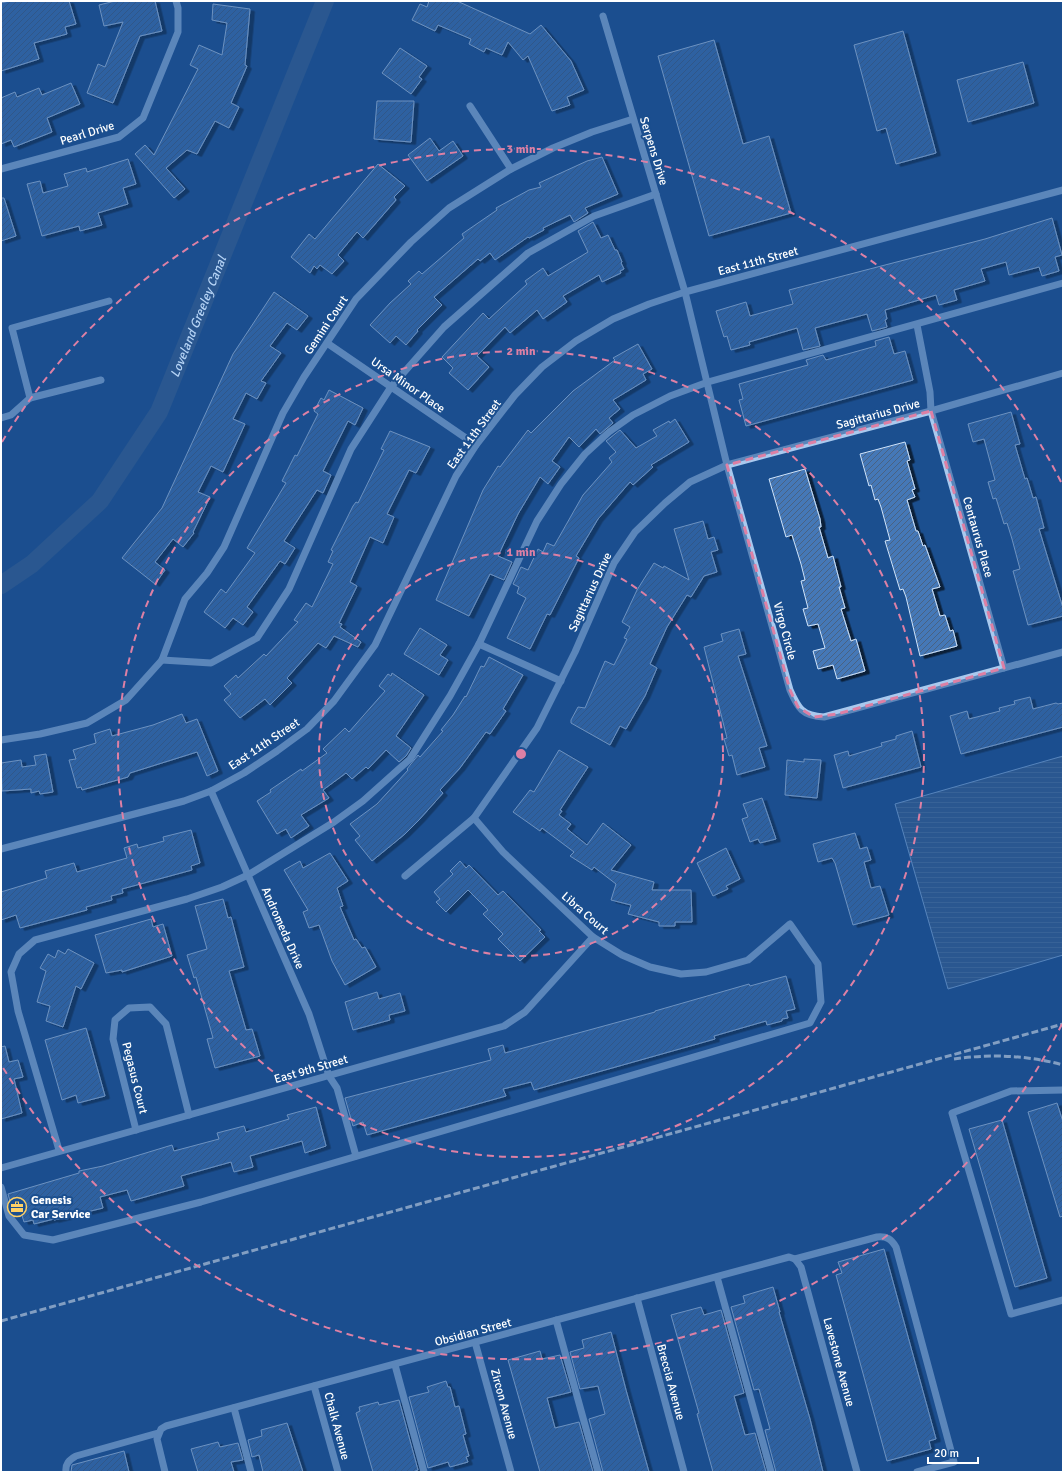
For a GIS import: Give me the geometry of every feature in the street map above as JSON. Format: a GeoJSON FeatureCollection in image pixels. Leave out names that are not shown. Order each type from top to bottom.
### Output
{"type":"FeatureCollection","features":[{"type":"Feature","properties":{"kind":"street","name":"Pearl Drive"},"geometry":{"type":"LineString","coordinates":[[1,169],[119,137],[143,118],[178,32],[178,8],[176,1]]}},
{"type":"Feature","properties":{"kind":"street","name":"Serpens Drive"},"geometry":{"type":"LineString","coordinates":[[603,16],[685,292]]}},
{"type":"Feature","properties":{"kind":"street"},"geometry":{"type":"LineString","coordinates":[[470,106],[511,169]]}},
{"type":"Feature","properties":{"kind":"street","name":"Gemini Court"},"geometry":{"type":"LineString","coordinates":[[162,660],[185,599],[207,574],[224,547],[283,413],[304,377],[356,299],[411,242],[449,208],[511,169],[553,148],[592,132],[633,119]]}},
{"type":"Feature","properties":{"kind":"street","name":"East 11th Street"},"geometry":{"type":"LineString","coordinates":[[1,849],[184,801],[211,791],[244,773],[307,729],[334,701],[375,645],[456,476],[476,445],[515,395],[542,367],[576,341],[612,319],[649,304],[685,292],[1063,190]]}},
{"type":"Feature","properties":{"kind":"street"},"geometry":{"type":"LineString","coordinates":[[1,740],[40,734],[87,723],[126,700],[162,660],[211,663],[257,638],[289,589],[351,449],[391,387],[444,327],[528,253],[594,216],[656,194]]}},
{"type":"Feature","properties":{"kind":"street"},"geometry":{"type":"LineString","coordinates":[[59,1150],[18,1011],[11,972],[19,954],[35,940],[187,900],[248,875],[352,809],[410,759],[450,696],[479,644],[537,521],[560,484],[585,454],[609,432],[632,415],[670,396],[708,382],[917,325],[1063,283]]}},
{"type":"Feature","properties":{"kind":"street","name":"Virgo Circle"},"geometry":{"type":"LineString","coordinates":[[685,292],[727,465],[790,690],[798,707],[805,713],[814,717],[824,717],[1063,652]]}},
{"type":"Feature","properties":{"kind":"street"},"geometry":{"type":"LineString","coordinates":[[30,398],[12,328],[109,301]]}},
{"type":"Feature","properties":{"kind":"street","name":"Centaurus Place"},"geometry":{"type":"LineString","coordinates":[[917,325],[930,392],[931,411],[1004,668]]}},
{"type":"Feature","properties":{"kind":"street","name":"Ursa Minor Place"},"geometry":{"type":"LineString","coordinates":[[327,343],[476,445]]}},
{"type":"Feature","properties":{"kind":"street","name":"Sagittarius Drive"},"geometry":{"type":"LineString","coordinates":[[405,876],[474,818],[537,728],[561,681],[614,563],[635,532],[665,503],[690,482],[727,465],[931,411],[1063,373]]}},
{"type":"Feature","properties":{"kind":"street"},"geometry":{"type":"LineString","coordinates":[[1,418],[11,415],[30,398],[101,380]]}},
{"type":"Feature","properties":{"kind":"street"},"geometry":{"type":"LineString","coordinates":[[479,644],[561,681]]}},
{"type":"Feature","properties":{"kind":"street","name":"Andromeda Drive"},"geometry":{"type":"LineString","coordinates":[[211,791],[309,1014],[329,1076],[337,1088],[356,1156]]}},
{"type":"Feature","properties":{"kind":"street","name":"Libra Court"},"geometry":{"type":"LineString","coordinates":[[356,1156],[810,1023],[821,1002],[818,964],[790,924],[748,960],[706,972],[681,974],[650,967],[622,955],[593,937],[503,852],[474,818]]}},
{"type":"Feature","properties":{"kind":"street","name":"East 9th Street"},"geometry":{"type":"LineString","coordinates":[[1,1168],[59,1150],[136,1130],[504,1026],[525,1012],[593,937]]}},
{"type":"Feature","properties":{"kind":"street","name":"Pegasus Court"},"geometry":{"type":"LineString","coordinates":[[136,1130],[113,1039],[115,1020],[129,1008],[150,1007],[166,1024],[189,1115]]}},
{"type":"Feature","properties":{"kind":"street"},"geometry":{"type":"LineString","coordinates":[[1063,1090],[1011,1091],[952,1113],[1011,1314],[1063,1300]]}},
{"type":"Feature","properties":{"kind":"street"},"geometry":{"type":"LineString","coordinates":[[1,1187],[9,1216],[24,1235],[54,1240],[201,1202],[356,1156]]}},
{"type":"Feature","properties":{"kind":"street","name":"Obsidian Street"},"geometry":{"type":"LineString","coordinates":[[66,1472],[66,1466],[69,1460],[76,1456],[158,1433],[166,1426],[395,1365],[783,1258],[789,1257],[795,1259],[884,1236],[892,1240],[896,1247],[954,1462],[917,1472]]}},
{"type":"Feature","properties":{"kind":"street","name":"Lavestone Avenue"},"geometry":{"type":"LineString","coordinates":[[795,1259],[801,1267],[857,1472]]}},
{"type":"Feature","properties":{"kind":"street"},"geometry":{"type":"LineString","coordinates":[[718,1276],[771,1472]]}},
{"type":"Feature","properties":{"kind":"street","name":"Breccia Avenue"},"geometry":{"type":"LineString","coordinates":[[637,1298],[684,1472]]}},
{"type":"Feature","properties":{"kind":"street"},"geometry":{"type":"LineString","coordinates":[[556,1320],[598,1472]]}},
{"type":"Feature","properties":{"kind":"street","name":"Zircon Avenue"},"geometry":{"type":"LineString","coordinates":[[476,1342],[511,1472]]}},
{"type":"Feature","properties":{"kind":"street"},"geometry":{"type":"LineString","coordinates":[[395,1365],[424,1472]]}},
{"type":"Feature","properties":{"kind":"street","name":"Chalk Avenue"},"geometry":{"type":"LineString","coordinates":[[314,1386],[338,1472]]}},
{"type":"Feature","properties":{"kind":"street"},"geometry":{"type":"LineString","coordinates":[[234,1408],[251,1472]]}},
{"type":"Feature","properties":{"kind":"street"},"geometry":{"type":"LineString","coordinates":[[158,1433],[157,1444],[164,1472]]}},
{"type":"Feature","properties":{"kind":"highlighted area"},"geometry":{"type":"Polygon","coordinates":[[[931,411],[1004,668],[837,714],[814,717],[798,707],[790,690],[727,465],[931,411]]]}},
{"type":"Feature","properties":{"kind":"water"},"geometry":{"type":"Polygon","coordinates":[[[1063,756],[1063,955],[948,989],[895,804],[1063,756]]]}},
{"type":"Feature","properties":{"kind":"building"},"geometry":{"type":"Polygon","coordinates":[[[9,1],[69,1],[76,24],[65,27],[67,34],[34,43],[39,59],[1,71],[1,3],[9,1]]]}},
{"type":"Feature","properties":{"kind":"building"},"geometry":{"type":"Polygon","coordinates":[[[115,1],[155,1],[162,31],[140,36],[113,103],[87,93],[98,64],[105,67],[123,22],[104,26],[99,5],[115,1]]]}},
{"type":"Feature","properties":{"kind":"building"},"geometry":{"type":"Polygon","coordinates":[[[429,1],[457,1],[530,34],[541,25],[571,61],[584,90],[567,97],[570,105],[552,111],[528,56],[523,60],[508,42],[502,55],[486,48],[484,52],[469,44],[471,39],[438,25],[435,31],[412,20],[420,4],[427,7],[429,1]]]}},
{"type":"Feature","properties":{"kind":"building"},"geometry":{"type":"Polygon","coordinates":[[[213,4],[250,9],[245,65],[247,66],[231,103],[239,107],[229,128],[215,121],[197,154],[187,150],[166,168],[185,189],[174,198],[135,154],[145,145],[154,155],[198,69],[190,65],[199,45],[222,55],[227,23],[212,20],[213,4]]]}},
{"type":"Feature","properties":{"kind":"building"},"geometry":{"type":"Polygon","coordinates":[[[903,31],[936,153],[896,164],[886,128],[877,131],[854,45],[903,31]]]}},
{"type":"Feature","properties":{"kind":"building"},"geometry":{"type":"Polygon","coordinates":[[[714,40],[743,144],[769,136],[791,213],[709,236],[658,56],[714,40]]]}},
{"type":"Feature","properties":{"kind":"building"},"geometry":{"type":"Polygon","coordinates":[[[400,48],[427,66],[419,77],[422,79],[411,94],[382,73],[400,48]]]}},
{"type":"Feature","properties":{"kind":"building"},"geometry":{"type":"Polygon","coordinates":[[[1023,62],[1034,103],[968,122],[957,80],[1023,62]]]}},
{"type":"Feature","properties":{"kind":"building"},"geometry":{"type":"Polygon","coordinates":[[[71,83],[80,104],[47,118],[52,132],[14,147],[11,140],[1,144],[1,98],[15,92],[17,97],[39,88],[42,95],[71,83]]]}},
{"type":"Feature","properties":{"kind":"building"},"geometry":{"type":"Polygon","coordinates":[[[377,101],[414,101],[411,142],[374,139],[377,101]]]}},
{"type":"Feature","properties":{"kind":"building"},"geometry":{"type":"Polygon","coordinates":[[[430,138],[439,151],[453,141],[463,156],[427,181],[408,155],[430,138]]]}},
{"type":"Feature","properties":{"kind":"building"},"geometry":{"type":"Polygon","coordinates":[[[602,157],[618,194],[585,208],[588,213],[574,222],[570,215],[543,228],[544,230],[529,238],[528,237],[495,260],[490,253],[480,261],[478,259],[434,297],[442,305],[417,330],[418,331],[406,345],[396,336],[390,343],[370,325],[390,303],[411,284],[408,281],[419,271],[422,274],[464,238],[462,234],[497,210],[496,208],[529,190],[541,187],[539,183],[587,161],[602,157]]]}},
{"type":"Feature","properties":{"kind":"building"},"geometry":{"type":"Polygon","coordinates":[[[128,159],[136,184],[123,188],[128,204],[98,213],[102,225],[80,231],[79,226],[42,236],[27,184],[40,181],[43,193],[68,186],[64,174],[86,168],[87,172],[128,159]]]}},
{"type":"Feature","properties":{"kind":"building"},"geometry":{"type":"Polygon","coordinates":[[[378,164],[405,186],[394,197],[396,200],[363,238],[357,232],[338,255],[344,261],[332,274],[320,265],[317,269],[314,266],[310,273],[291,257],[309,234],[315,239],[378,164]]]}},
{"type":"Feature","properties":{"kind":"building"},"geometry":{"type":"Polygon","coordinates":[[[1,198],[4,198],[16,236],[1,241],[1,198]]]}},
{"type":"Feature","properties":{"kind":"building"},"geometry":{"type":"Polygon","coordinates":[[[1052,218],[1062,255],[1055,257],[1059,271],[1042,276],[1039,267],[1009,275],[1006,262],[981,269],[985,281],[954,290],[957,300],[939,305],[936,295],[885,310],[887,327],[872,331],[867,314],[815,328],[820,346],[803,350],[797,328],[749,342],[750,345],[731,350],[727,336],[724,337],[716,311],[746,302],[750,316],[793,304],[789,290],[985,239],[1052,218]]]}},
{"type":"Feature","properties":{"kind":"building"},"geometry":{"type":"Polygon","coordinates":[[[593,222],[601,238],[608,235],[615,250],[617,250],[624,269],[620,271],[621,273],[602,282],[599,275],[563,296],[567,302],[543,319],[537,310],[510,333],[505,327],[477,356],[489,367],[468,390],[449,373],[453,368],[442,357],[483,313],[489,319],[527,284],[525,281],[543,268],[548,276],[588,252],[578,231],[593,222]]]}},
{"type":"Feature","properties":{"kind":"building"},"geometry":{"type":"Polygon","coordinates":[[[274,292],[308,316],[297,330],[287,323],[270,346],[281,353],[261,381],[266,383],[257,399],[246,393],[233,419],[245,424],[223,472],[211,466],[198,492],[210,497],[193,532],[194,533],[183,547],[173,539],[155,562],[165,570],[155,584],[122,558],[162,508],[233,354],[274,292]]]}},
{"type":"Feature","properties":{"kind":"building"},"geometry":{"type":"Polygon","coordinates":[[[889,337],[894,354],[905,351],[913,380],[746,426],[739,400],[743,399],[739,384],[808,365],[806,360],[823,355],[826,360],[876,346],[875,341],[889,337]]]}},
{"type":"Feature","properties":{"kind":"building"},"geometry":{"type":"Polygon","coordinates":[[[638,344],[652,369],[643,374],[646,380],[613,400],[620,409],[609,418],[613,423],[600,434],[596,429],[579,447],[569,437],[552,461],[560,467],[548,484],[540,477],[518,514],[498,556],[512,562],[504,580],[490,574],[469,616],[436,600],[483,490],[498,466],[500,467],[528,430],[531,433],[573,391],[615,360],[613,358],[638,344]]]}},
{"type":"Feature","properties":{"kind":"building"},"geometry":{"type":"Polygon","coordinates":[[[329,390],[363,408],[355,425],[348,421],[323,471],[331,475],[323,493],[317,490],[284,541],[295,548],[285,564],[280,561],[247,607],[253,612],[243,625],[233,618],[225,628],[204,612],[221,589],[226,593],[255,553],[247,548],[286,483],[282,481],[295,455],[297,456],[318,414],[314,411],[321,398],[324,400],[329,390]]]}},
{"type":"Feature","properties":{"kind":"building"},"geometry":{"type":"Polygon","coordinates":[[[1011,412],[1020,444],[1015,445],[1025,479],[1027,478],[1033,498],[1036,497],[1044,528],[1039,529],[1063,608],[1063,616],[1028,625],[1013,571],[1020,569],[1012,539],[1007,523],[1004,524],[996,498],[993,499],[988,482],[995,480],[984,439],[973,442],[968,424],[1011,412]]]}},
{"type":"Feature","properties":{"kind":"building"},"geometry":{"type":"Polygon","coordinates":[[[675,419],[689,442],[651,465],[653,467],[633,485],[630,482],[598,519],[576,556],[579,558],[550,615],[547,614],[530,649],[507,638],[526,598],[517,593],[519,587],[513,584],[521,567],[528,570],[538,549],[543,552],[547,543],[554,546],[583,495],[612,462],[609,458],[616,452],[606,441],[620,430],[636,448],[657,436],[653,430],[669,421],[670,423],[675,419]]]}},
{"type":"Feature","properties":{"kind":"building"},"geometry":{"type":"Polygon","coordinates":[[[390,431],[430,447],[416,473],[409,470],[387,514],[394,517],[383,543],[370,537],[350,582],[357,586],[339,623],[342,624],[340,627],[361,642],[358,647],[334,636],[326,648],[318,643],[287,678],[292,683],[270,705],[265,699],[240,718],[224,700],[231,694],[224,686],[236,675],[238,678],[264,654],[266,656],[298,622],[294,620],[306,603],[312,607],[333,564],[328,562],[333,551],[331,550],[353,506],[356,502],[358,503],[384,450],[381,449],[390,431]]]}},
{"type":"Feature","properties":{"kind":"building"},"geometry":{"type":"Polygon","coordinates":[[[905,442],[910,460],[907,461],[915,489],[912,490],[915,497],[907,500],[916,531],[918,531],[923,546],[925,545],[940,587],[932,589],[940,616],[945,615],[950,631],[953,630],[957,646],[920,656],[906,597],[903,589],[900,590],[885,541],[890,540],[881,507],[878,499],[875,500],[871,485],[869,486],[860,454],[905,442]]]}},
{"type":"Feature","properties":{"kind":"building"},"geometry":{"type":"Polygon","coordinates":[[[805,469],[820,519],[821,527],[819,527],[828,558],[833,556],[841,587],[839,587],[845,608],[841,609],[851,641],[856,639],[865,671],[837,679],[833,665],[818,669],[813,651],[825,648],[818,624],[808,626],[803,609],[808,608],[801,581],[805,580],[801,564],[792,535],[786,537],[769,479],[805,469]]]}},
{"type":"Feature","properties":{"kind":"building"},"geometry":{"type":"Polygon","coordinates":[[[703,521],[708,539],[714,537],[718,550],[711,552],[717,572],[704,576],[691,597],[687,595],[667,627],[650,664],[657,668],[645,696],[626,729],[620,726],[610,745],[571,723],[571,720],[578,707],[585,708],[605,661],[614,665],[627,639],[624,638],[630,627],[622,622],[637,590],[654,563],[663,568],[664,566],[689,580],[674,529],[703,521]]]}},
{"type":"Feature","properties":{"kind":"building"},"geometry":{"type":"Polygon","coordinates":[[[420,628],[447,645],[440,655],[448,660],[439,675],[404,654],[420,628]]]}},
{"type":"Feature","properties":{"kind":"building"},"geometry":{"type":"Polygon","coordinates":[[[739,629],[746,654],[738,656],[767,746],[759,748],[765,767],[737,775],[732,755],[729,756],[724,739],[727,738],[704,647],[723,641],[721,634],[739,629]]]}},
{"type":"Feature","properties":{"kind":"building"},"geometry":{"type":"Polygon","coordinates":[[[489,657],[523,675],[503,709],[506,711],[490,734],[486,732],[460,768],[440,790],[443,793],[419,820],[405,834],[372,861],[355,840],[360,836],[350,824],[377,804],[408,770],[407,769],[418,755],[420,757],[443,731],[441,730],[465,696],[466,697],[481,666],[484,667],[489,657]]]}},
{"type":"Feature","properties":{"kind":"building"},"geometry":{"type":"Polygon","coordinates":[[[392,673],[424,695],[396,736],[411,748],[406,756],[399,762],[386,750],[368,769],[366,767],[352,779],[346,773],[323,790],[329,798],[301,815],[309,826],[291,838],[286,829],[277,834],[257,801],[271,792],[270,790],[301,769],[302,771],[327,753],[323,749],[345,728],[349,732],[385,691],[379,686],[388,674],[391,676],[392,673]]]}},
{"type":"Feature","properties":{"kind":"building"},"geometry":{"type":"Polygon","coordinates":[[[1030,697],[1033,709],[1056,703],[1063,703],[1063,727],[961,754],[950,716],[967,711],[969,719],[1000,711],[999,708],[1015,704],[1014,701],[1030,697]]]}},
{"type":"Feature","properties":{"kind":"building"},"geometry":{"type":"Polygon","coordinates":[[[182,714],[186,723],[197,719],[218,771],[207,776],[197,752],[130,773],[128,777],[82,790],[81,787],[77,788],[69,760],[76,759],[73,750],[96,743],[94,734],[110,729],[112,736],[153,725],[182,714]]]}},
{"type":"Feature","properties":{"kind":"building"},"geometry":{"type":"Polygon","coordinates":[[[912,731],[921,767],[843,788],[834,755],[848,751],[849,756],[882,746],[881,743],[896,739],[896,736],[912,731]]]}},
{"type":"Feature","properties":{"kind":"building"},"geometry":{"type":"Polygon","coordinates":[[[559,750],[588,767],[560,810],[562,811],[559,815],[571,824],[567,829],[587,845],[603,823],[631,845],[611,870],[654,882],[652,890],[691,890],[692,922],[675,922],[675,926],[659,926],[659,922],[628,914],[631,905],[611,900],[616,884],[594,867],[592,870],[570,856],[574,852],[542,828],[540,831],[513,812],[530,790],[534,792],[559,750]]]}},
{"type":"Feature","properties":{"kind":"building"},"geometry":{"type":"Polygon","coordinates":[[[46,754],[53,792],[40,794],[39,791],[31,793],[31,789],[2,791],[1,763],[21,760],[22,767],[36,765],[34,756],[46,754]]]}},
{"type":"Feature","properties":{"kind":"building"},"geometry":{"type":"Polygon","coordinates":[[[804,759],[821,760],[817,798],[785,795],[787,760],[804,762],[804,759]]]}},
{"type":"Feature","properties":{"kind":"building"},"geometry":{"type":"Polygon","coordinates":[[[762,798],[776,839],[760,843],[758,839],[750,842],[742,819],[748,817],[743,804],[762,798]]]}},
{"type":"Feature","properties":{"kind":"building"},"geometry":{"type":"Polygon","coordinates":[[[191,830],[200,863],[191,866],[192,870],[122,889],[123,893],[111,896],[112,900],[86,907],[87,910],[20,928],[16,915],[1,920],[1,892],[47,878],[45,871],[74,863],[77,872],[127,858],[124,848],[137,844],[138,848],[164,841],[163,837],[191,830]]]}},
{"type":"Feature","properties":{"kind":"building"},"geometry":{"type":"Polygon","coordinates":[[[855,833],[860,849],[867,847],[871,860],[864,862],[871,888],[880,886],[889,915],[853,925],[835,863],[832,858],[818,862],[813,844],[855,833]]]}},
{"type":"Feature","properties":{"kind":"building"},"geometry":{"type":"Polygon","coordinates":[[[726,848],[740,879],[726,886],[728,889],[713,896],[697,863],[726,848]]]}},
{"type":"Feature","properties":{"kind":"building"},"geometry":{"type":"Polygon","coordinates":[[[330,853],[348,881],[337,888],[343,906],[340,907],[354,940],[356,939],[362,948],[365,947],[376,967],[345,985],[332,961],[319,925],[309,928],[303,912],[308,910],[284,870],[300,861],[303,868],[330,853]]]}},
{"type":"Feature","properties":{"kind":"building"},"geometry":{"type":"Polygon","coordinates":[[[460,861],[466,868],[469,865],[498,895],[503,891],[541,930],[539,931],[545,937],[520,961],[498,939],[503,934],[483,914],[488,910],[468,890],[446,912],[436,902],[440,899],[434,892],[453,874],[450,871],[460,861]]]}},
{"type":"Feature","properties":{"kind":"building"},"geometry":{"type":"Polygon","coordinates":[[[223,899],[228,918],[231,917],[244,967],[229,971],[246,1030],[252,1029],[260,1056],[215,1068],[207,1039],[213,1038],[196,977],[194,978],[187,955],[207,949],[195,906],[223,899]]]}},
{"type":"Feature","properties":{"kind":"building"},"geometry":{"type":"Polygon","coordinates":[[[151,919],[153,927],[163,924],[172,956],[122,972],[122,970],[106,973],[95,935],[151,919]]]}},
{"type":"Feature","properties":{"kind":"building"},"geometry":{"type":"Polygon","coordinates":[[[68,949],[94,963],[81,989],[76,986],[63,1027],[46,1021],[50,1006],[37,1002],[46,971],[40,968],[48,954],[55,958],[58,950],[65,954],[68,949]]]}},
{"type":"Feature","properties":{"kind":"building"},"geometry":{"type":"Polygon","coordinates":[[[786,976],[795,1009],[786,1011],[788,1018],[782,1019],[782,1021],[767,1025],[766,1021],[714,1036],[715,1039],[534,1090],[531,1082],[503,1089],[506,1096],[367,1135],[363,1122],[353,1126],[345,1098],[491,1060],[488,1049],[503,1045],[505,1053],[655,1012],[749,984],[750,986],[786,976]]]}},
{"type":"Feature","properties":{"kind":"building"},"geometry":{"type":"Polygon","coordinates":[[[377,992],[379,999],[400,993],[405,1011],[389,1015],[390,1020],[353,1030],[345,1002],[377,992]]]}},
{"type":"Feature","properties":{"kind":"building"},"geometry":{"type":"Polygon","coordinates":[[[86,1028],[105,1096],[78,1103],[76,1095],[62,1100],[45,1040],[86,1028]]]}},
{"type":"Feature","properties":{"kind":"building"},"geometry":{"type":"Polygon","coordinates":[[[5,1046],[9,1062],[18,1060],[23,1077],[14,1079],[22,1113],[1,1119],[1,1047],[5,1046]]]}},
{"type":"Feature","properties":{"kind":"building"},"geometry":{"type":"Polygon","coordinates":[[[1057,1103],[1063,1122],[1063,1216],[1060,1217],[1028,1112],[1057,1103]]]}},
{"type":"Feature","properties":{"kind":"building"},"geometry":{"type":"Polygon","coordinates":[[[316,1107],[326,1146],[305,1153],[302,1141],[250,1156],[253,1167],[234,1172],[231,1162],[181,1176],[184,1186],[131,1201],[127,1190],[100,1197],[103,1208],[54,1220],[34,1224],[33,1220],[24,1222],[20,1209],[13,1212],[8,1194],[79,1173],[79,1171],[103,1166],[172,1145],[174,1151],[219,1139],[217,1133],[244,1126],[246,1132],[289,1119],[287,1115],[316,1107]]]}},
{"type":"Feature","properties":{"kind":"building"},"geometry":{"type":"Polygon","coordinates":[[[1002,1120],[1047,1278],[1015,1287],[969,1129],[1002,1120]]]}},
{"type":"Feature","properties":{"kind":"building"},"geometry":{"type":"Polygon","coordinates":[[[884,1249],[936,1439],[929,1441],[931,1449],[887,1461],[836,1275],[842,1273],[838,1262],[884,1249]]]}},
{"type":"Feature","properties":{"kind":"building"},"geometry":{"type":"Polygon","coordinates":[[[773,1287],[810,1419],[823,1472],[776,1472],[765,1430],[770,1429],[759,1389],[754,1390],[731,1307],[745,1303],[743,1296],[773,1287]]]}},
{"type":"Feature","properties":{"kind":"building"},"geometry":{"type":"Polygon","coordinates":[[[701,1307],[704,1315],[721,1310],[744,1393],[734,1396],[745,1435],[755,1433],[766,1472],[713,1472],[697,1414],[699,1413],[671,1315],[701,1307]]]}},
{"type":"Feature","properties":{"kind":"building"},"geometry":{"type":"Polygon","coordinates":[[[611,1332],[649,1472],[603,1472],[589,1419],[605,1414],[598,1386],[580,1389],[570,1352],[584,1348],[582,1340],[611,1332]]]}},
{"type":"Feature","properties":{"kind":"building"},"geometry":{"type":"Polygon","coordinates":[[[540,1351],[542,1359],[560,1355],[571,1392],[547,1398],[555,1428],[579,1422],[593,1472],[540,1472],[508,1360],[540,1351]]]}},
{"type":"Feature","properties":{"kind":"building"},"geometry":{"type":"Polygon","coordinates":[[[446,1381],[448,1387],[450,1387],[455,1407],[459,1406],[466,1434],[463,1435],[469,1456],[466,1457],[468,1462],[450,1467],[448,1462],[428,1468],[409,1397],[429,1392],[427,1387],[446,1381]]]}},
{"type":"Feature","properties":{"kind":"building"},"geometry":{"type":"Polygon","coordinates":[[[399,1400],[418,1470],[413,1472],[373,1472],[356,1413],[360,1411],[359,1407],[378,1402],[379,1405],[399,1400]]]}},
{"type":"Feature","properties":{"kind":"building"},"geometry":{"type":"Polygon","coordinates":[[[287,1423],[303,1472],[263,1472],[259,1455],[252,1457],[248,1440],[262,1436],[261,1430],[287,1423]]]}},
{"type":"Feature","properties":{"kind":"building"},"geometry":{"type":"Polygon","coordinates":[[[218,1442],[220,1447],[238,1443],[243,1460],[231,1462],[234,1472],[198,1472],[191,1449],[218,1442]]]}},
{"type":"Feature","properties":{"kind":"building"},"geometry":{"type":"Polygon","coordinates":[[[124,1451],[129,1472],[71,1472],[72,1465],[124,1451]]]}},
{"type":"Feature","properties":{"kind":"waterway","name":"Loveland Greeley Canal"},"geometry":{"type":"LineString","coordinates":[[1,585],[32,564],[100,501],[159,412],[325,1]]}},
{"type":"Feature","properties":{"kind":"railway"},"geometry":{"type":"LineString","coordinates":[[1,1321],[1063,1024]]}},
{"type":"Feature","properties":{"kind":"railway"},"geometry":{"type":"LineString","coordinates":[[954,1059],[981,1056],[1008,1056],[1036,1059],[1063,1065]]}},
{"type":"Feature","properties":{"kind":"place","name":"Genesis Car Service"},"geometry":{"type":"Point","coordinates":[17,1207]}}]}
